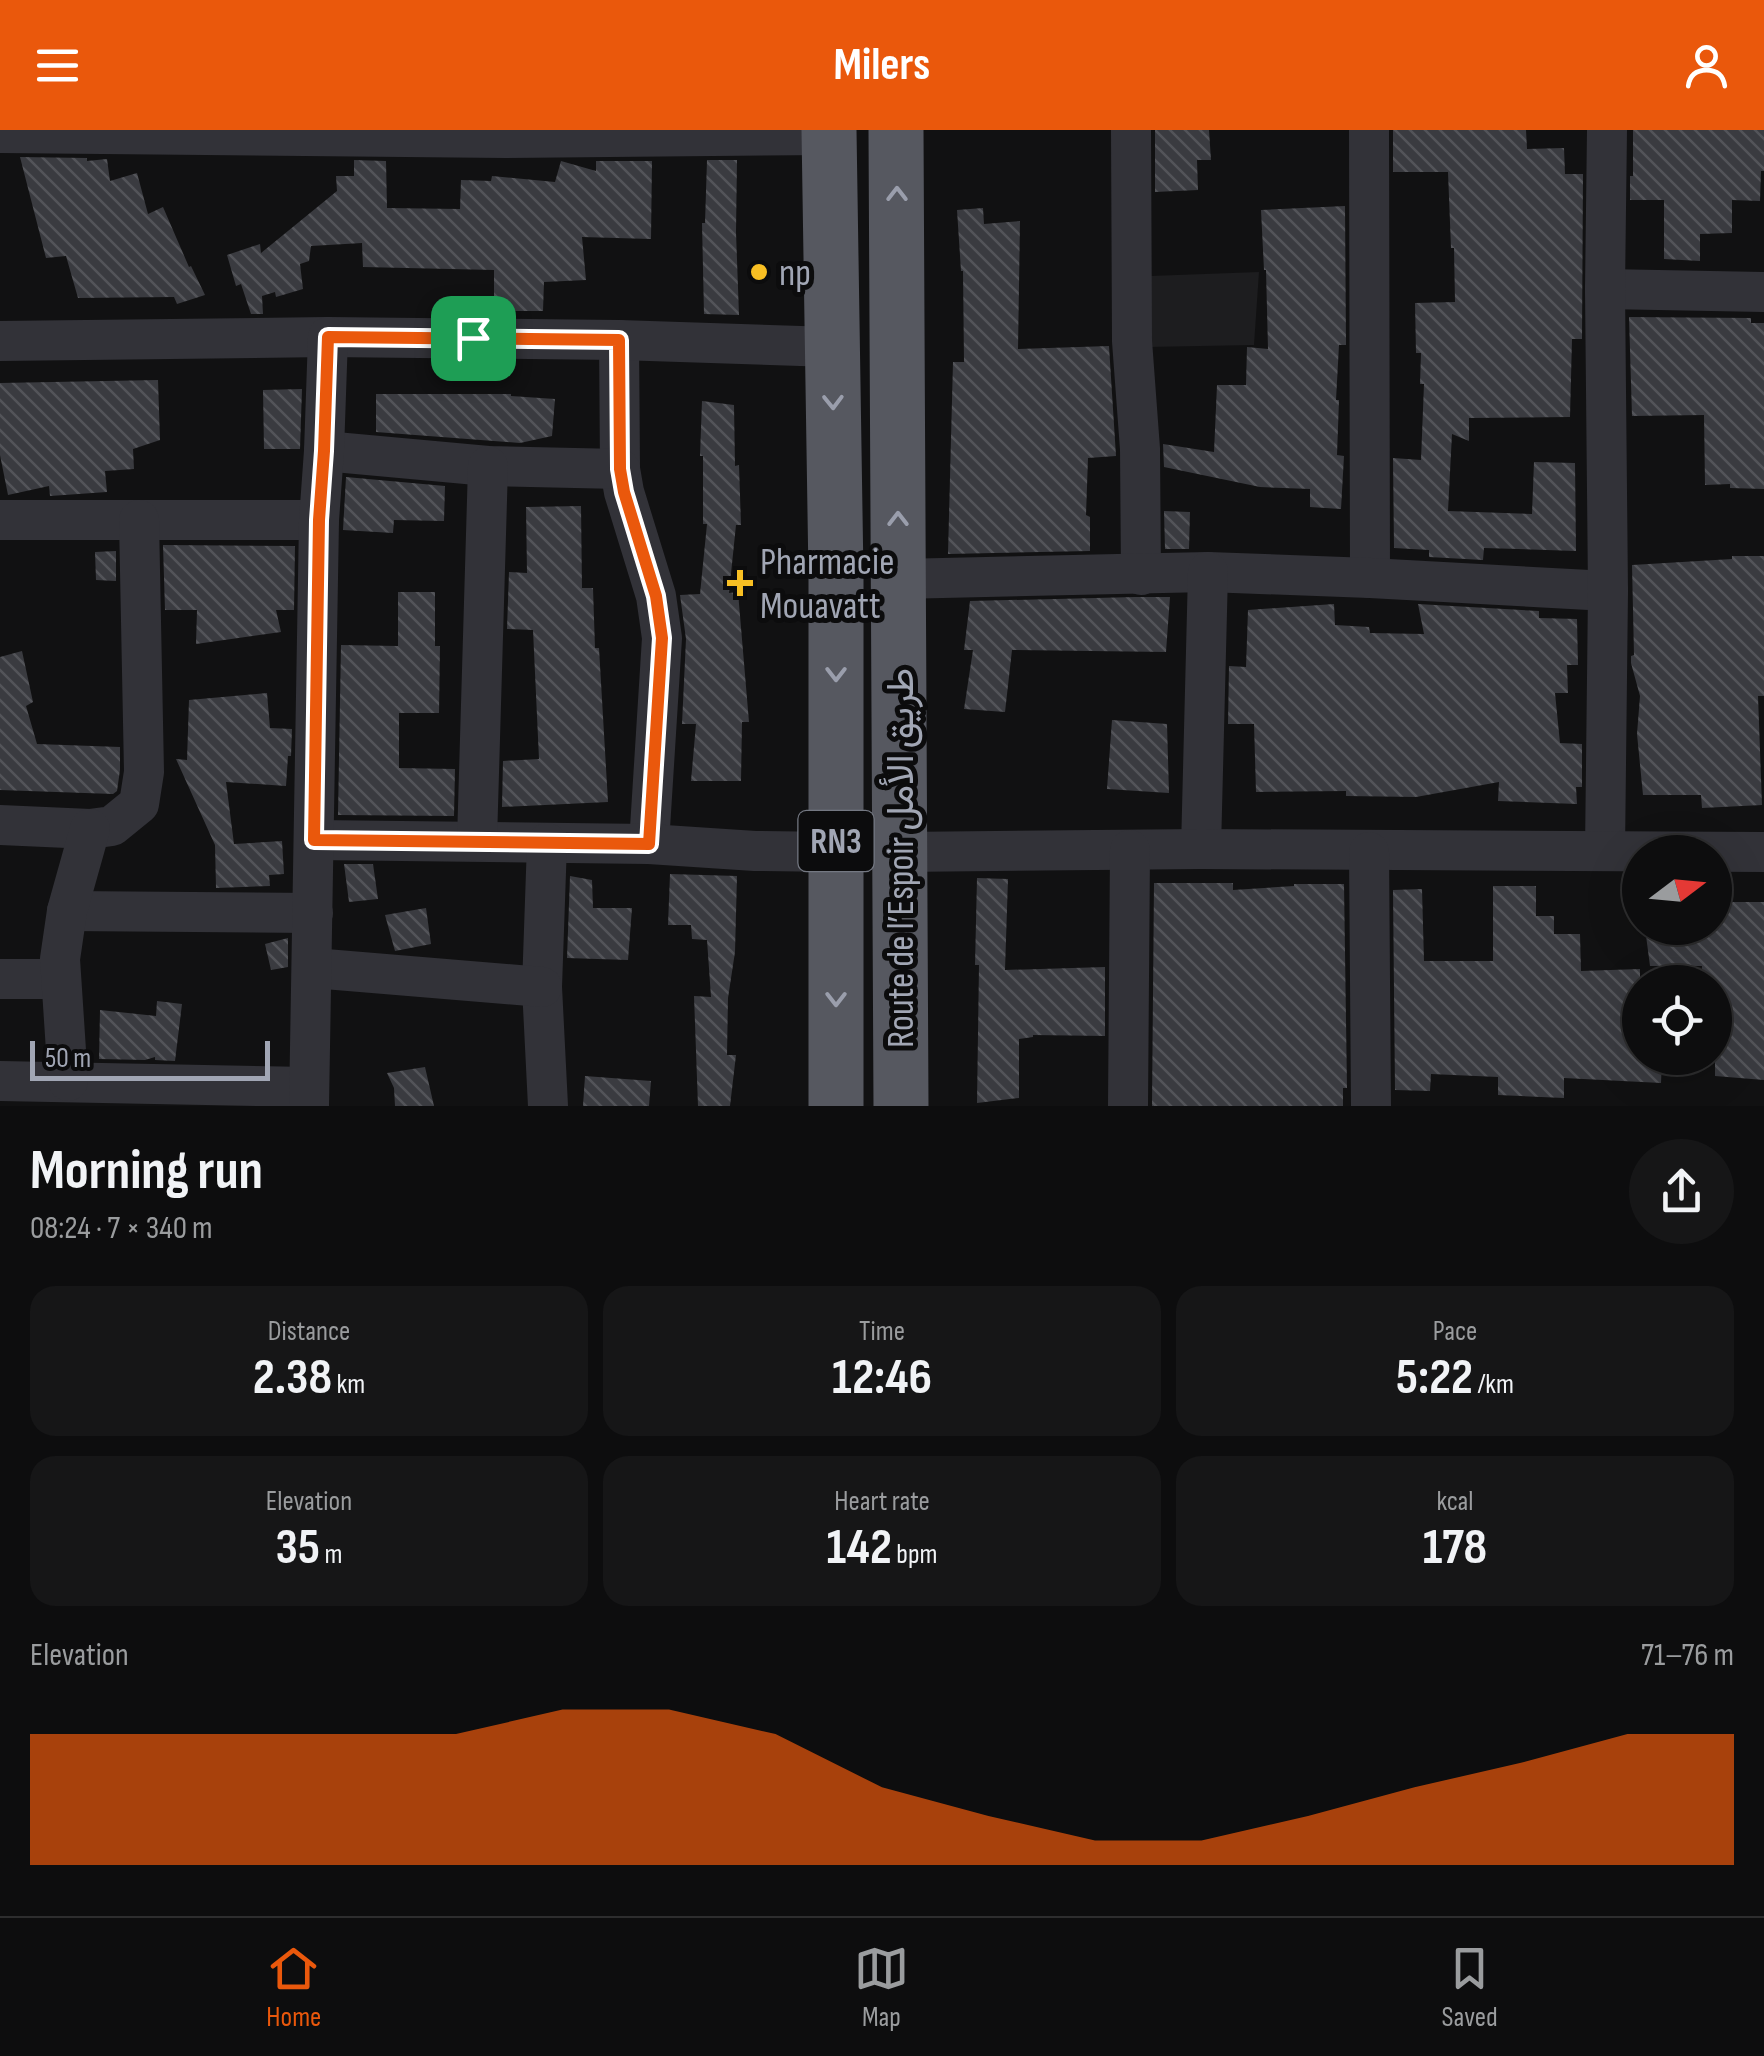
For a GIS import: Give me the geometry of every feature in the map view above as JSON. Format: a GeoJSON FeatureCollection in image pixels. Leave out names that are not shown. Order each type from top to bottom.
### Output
{"type":"FeatureCollection","features":[{"type":"Feature","properties":{"kind":"highway","name":"Route de l’Espoir طريق الأمل"},"geometry":{"type":"LineString","coordinates":[[896,130],[902,1106]]}},
{"type":"Feature","properties":{"kind":"highway","name":"Route de l’Espoir طريق الأمل"},"geometry":{"type":"LineString","coordinates":[[829,132],[836,576],[836,1106]]}},
{"type":"Feature","properties":{"kind":"street"},"geometry":{"type":"LineString","coordinates":[[1131,130],[1132,340],[1140,450],[1141,575]]}},
{"type":"Feature","properties":{"kind":"street"},"geometry":{"type":"LineString","coordinates":[[1369,130],[1370,578]]}},
{"type":"Feature","properties":{"kind":"street"},"geometry":{"type":"LineString","coordinates":[[1605,851],[1607,130]]}},
{"type":"Feature","properties":{"kind":"street"},"geometry":{"type":"LineString","coordinates":[[0,133],[829,132]]}},
{"type":"Feature","properties":{"kind":"street"},"geometry":{"type":"LineString","coordinates":[[1604,289],[1764,292]]}},
{"type":"Feature","properties":{"kind":"street"},"geometry":{"type":"LineString","coordinates":[[0,341],[328,337],[832,347]]}},
{"type":"Feature","properties":{"kind":"street"},"geometry":{"type":"LineString","coordinates":[[0,1081],[68,1081],[131,1094],[309,1096],[319,520],[328,337]]}},
{"type":"Feature","properties":{"kind":"street"},"geometry":{"type":"LineString","coordinates":[[619,340],[620,469],[656,596],[662,638],[649,844]]}},
{"type":"Feature","properties":{"kind":"street"},"geometry":{"type":"LineString","coordinates":[[324,451],[488,466],[620,469]]}},
{"type":"Feature","properties":{"kind":"street"},"geometry":{"type":"LineString","coordinates":[[477,840],[488,466]]}},
{"type":"Feature","properties":{"kind":"street"},"geometry":{"type":"LineString","coordinates":[[0,520],[319,520]]}},
{"type":"Feature","properties":{"kind":"street"},"geometry":{"type":"LineString","coordinates":[[0,825],[90,829],[112,826],[139,804],[144,772],[139,520]]}},
{"type":"Feature","properties":{"kind":"street"},"geometry":{"type":"LineString","coordinates":[[898,580],[1208,572],[1608,591]]}},
{"type":"Feature","properties":{"kind":"street"},"geometry":{"type":"LineString","coordinates":[[1201,849],[1208,572]]}},
{"type":"Feature","properties":{"kind":"street"},"geometry":{"type":"LineString","coordinates":[[68,1081],[60,958],[67,911],[90,829]]}},
{"type":"Feature","properties":{"kind":"street"},"geometry":{"type":"LineString","coordinates":[[314,840],[477,840],[836,852]]}},
{"type":"Feature","properties":{"kind":"street"},"geometry":{"type":"LineString","coordinates":[[547,843],[542,988],[548,1106]]}},
{"type":"Feature","properties":{"kind":"street"},"geometry":{"type":"LineString","coordinates":[[1128,1106],[1130,850]]}},
{"type":"Feature","properties":{"kind":"street"},"geometry":{"type":"LineString","coordinates":[[900,852],[1764,852]]}},
{"type":"Feature","properties":{"kind":"street"},"geometry":{"type":"LineString","coordinates":[[1369,852],[1372,1106]]}},
{"type":"Feature","properties":{"kind":"street"},"geometry":{"type":"LineString","coordinates":[[67,911],[313,913]]}},
{"type":"Feature","properties":{"kind":"street"},"geometry":{"type":"LineString","coordinates":[[313,968],[542,988]]}},
{"type":"Feature","properties":{"kind":"street"},"geometry":{"type":"LineString","coordinates":[[0,979],[62,979]]}},
{"type":"Feature","properties":{"kind":"shaded area"},"geometry":{"type":"Polygon","coordinates":[[[1259,272],[1254,345],[1147,347],[1150,276],[1259,272]]]}},
{"type":"Feature","properties":{"kind":"building"},"geometry":{"type":"Polygon","coordinates":[[[1155,130],[1209,130],[1211,160],[1197,160],[1198,190],[1155,192],[1155,130]]]}},
{"type":"Feature","properties":{"kind":"building"},"geometry":{"type":"Polygon","coordinates":[[[1393,130],[1526,130],[1527,149],[1564,148],[1565,174],[1583,174],[1582,339],[1572,339],[1570,417],[1469,418],[1469,441],[1452,434],[1448,511],[1532,514],[1534,462],[1575,463],[1576,551],[1484,548],[1483,560],[1429,557],[1429,550],[1394,548],[1393,458],[1421,460],[1424,384],[1420,384],[1421,353],[1416,353],[1415,303],[1455,302],[1448,172],[1393,172],[1393,130]]]}},
{"type":"Feature","properties":{"kind":"building"},"geometry":{"type":"Polygon","coordinates":[[[1633,130],[1764,130],[1760,201],[1732,200],[1732,233],[1700,234],[1700,261],[1664,259],[1664,200],[1630,200],[1633,130]]]}},
{"type":"Feature","properties":{"kind":"building"},"geometry":{"type":"Polygon","coordinates":[[[20,157],[107,159],[110,181],[137,173],[148,214],[163,207],[205,295],[177,304],[174,297],[78,298],[66,256],[46,258],[20,157]]]}},
{"type":"Feature","properties":{"kind":"building"},"geometry":{"type":"Polygon","coordinates":[[[354,160],[386,161],[387,208],[460,209],[461,180],[491,181],[492,176],[555,182],[561,161],[596,171],[596,161],[652,161],[651,239],[582,237],[586,280],[544,282],[543,311],[494,311],[494,270],[363,267],[362,243],[311,246],[309,261],[300,264],[303,289],[276,297],[275,292],[262,296],[263,314],[251,314],[241,284],[236,286],[227,255],[260,244],[261,253],[337,191],[336,176],[354,176],[354,160]]]}},
{"type":"Feature","properties":{"kind":"building"},"geometry":{"type":"Polygon","coordinates":[[[707,160],[737,160],[739,315],[704,314],[702,223],[707,160]]]}},
{"type":"Feature","properties":{"kind":"building"},"geometry":{"type":"Polygon","coordinates":[[[1345,206],[1346,345],[1339,345],[1336,400],[1337,455],[1344,456],[1341,509],[1310,507],[1310,489],[1260,487],[1164,467],[1163,444],[1214,452],[1217,385],[1246,385],[1247,347],[1268,349],[1261,210],[1345,206]]]}},
{"type":"Feature","properties":{"kind":"building"},"geometry":{"type":"Polygon","coordinates":[[[983,208],[984,224],[1020,221],[1018,349],[1109,346],[1116,456],[1088,458],[1086,515],[1090,517],[1090,551],[948,554],[953,362],[964,362],[963,271],[957,210],[983,208]]]}},
{"type":"Feature","properties":{"kind":"building"},"geometry":{"type":"Polygon","coordinates":[[[1629,317],[1751,318],[1751,323],[1764,323],[1764,489],[1705,485],[1704,415],[1632,416],[1629,317]]]}},
{"type":"Feature","properties":{"kind":"building"},"geometry":{"type":"Polygon","coordinates":[[[158,380],[160,440],[133,449],[134,469],[105,471],[107,492],[50,496],[49,486],[8,495],[0,455],[0,383],[158,380]]]}},
{"type":"Feature","properties":{"kind":"building"},"geometry":{"type":"Polygon","coordinates":[[[302,389],[300,449],[264,449],[263,390],[302,389]]]}},
{"type":"Feature","properties":{"kind":"building"},"geometry":{"type":"Polygon","coordinates":[[[376,394],[511,394],[555,399],[552,436],[520,443],[376,432],[376,394]]]}},
{"type":"Feature","properties":{"kind":"building"},"geometry":{"type":"Polygon","coordinates":[[[702,401],[734,405],[741,525],[736,525],[729,593],[738,592],[749,722],[742,722],[741,781],[691,781],[696,724],[682,724],[686,639],[680,595],[700,594],[707,524],[703,524],[700,456],[702,401]]]}},
{"type":"Feature","properties":{"kind":"building"},"geometry":{"type":"Polygon","coordinates":[[[346,477],[445,486],[444,521],[394,520],[393,533],[343,530],[346,477]]]}},
{"type":"Feature","properties":{"kind":"building"},"geometry":{"type":"Polygon","coordinates":[[[581,506],[582,588],[593,588],[608,802],[502,807],[503,761],[539,759],[533,630],[507,629],[509,572],[527,573],[526,507],[581,506]]]}},
{"type":"Feature","properties":{"kind":"building"},"geometry":{"type":"Polygon","coordinates":[[[1164,511],[1190,512],[1189,549],[1165,549],[1164,511]]]}},
{"type":"Feature","properties":{"kind":"building"},"geometry":{"type":"Polygon","coordinates":[[[163,545],[295,546],[294,610],[276,610],[281,632],[196,644],[197,610],[165,610],[163,545]]]}},
{"type":"Feature","properties":{"kind":"building"},"geometry":{"type":"Polygon","coordinates":[[[116,551],[116,581],[96,580],[95,552],[116,551]]]}},
{"type":"Feature","properties":{"kind":"building"},"geometry":{"type":"Polygon","coordinates":[[[1764,556],[1764,696],[1758,696],[1762,805],[1702,808],[1701,795],[1643,795],[1637,734],[1640,696],[1631,663],[1632,565],[1764,556]]]}},
{"type":"Feature","properties":{"kind":"building"},"geometry":{"type":"Polygon","coordinates":[[[398,592],[435,592],[435,646],[440,646],[439,713],[399,713],[399,768],[455,769],[454,816],[338,815],[341,645],[398,646],[398,592]]]}},
{"type":"Feature","properties":{"kind":"building"},"geometry":{"type":"Polygon","coordinates":[[[1170,597],[1166,652],[1012,650],[1005,712],[964,709],[973,650],[964,650],[970,601],[1170,597]]]}},
{"type":"Feature","properties":{"kind":"building"},"geometry":{"type":"Polygon","coordinates":[[[1334,604],[1335,625],[1369,627],[1370,633],[1424,634],[1418,604],[1539,611],[1539,618],[1577,619],[1578,665],[1567,665],[1568,693],[1555,693],[1560,743],[1582,744],[1582,787],[1576,787],[1577,804],[1498,801],[1499,782],[1416,797],[1346,796],[1346,791],[1256,792],[1254,724],[1228,724],[1229,666],[1246,667],[1248,610],[1334,604]]]}},
{"type":"Feature","properties":{"kind":"building"},"geometry":{"type":"Polygon","coordinates":[[[22,651],[33,702],[26,706],[37,744],[120,747],[117,791],[113,794],[0,790],[0,657],[22,651]]]}},
{"type":"Feature","properties":{"kind":"building"},"geometry":{"type":"Polygon","coordinates":[[[267,693],[270,728],[292,729],[286,786],[226,782],[234,844],[282,841],[284,874],[269,875],[270,886],[216,888],[215,845],[176,759],[187,760],[189,700],[267,693]]]}},
{"type":"Feature","properties":{"kind":"building"},"geometry":{"type":"Polygon","coordinates":[[[1112,720],[1167,724],[1169,793],[1107,789],[1112,720]]]}},
{"type":"Feature","properties":{"kind":"building"},"geometry":{"type":"Polygon","coordinates":[[[344,864],[373,864],[378,899],[349,902],[344,864]]]}},
{"type":"Feature","properties":{"kind":"building"},"geometry":{"type":"Polygon","coordinates":[[[670,874],[737,876],[735,952],[728,998],[727,1055],[736,1055],[730,1106],[698,1106],[694,996],[711,997],[707,940],[692,939],[691,925],[668,925],[670,874]]]}},
{"type":"Feature","properties":{"kind":"building"},"geometry":{"type":"Polygon","coordinates":[[[570,876],[592,880],[593,908],[632,908],[628,960],[567,958],[570,876]]]}},
{"type":"Feature","properties":{"kind":"building"},"geometry":{"type":"Polygon","coordinates":[[[977,878],[1008,879],[1005,970],[1105,967],[1105,1036],[1033,1035],[1019,1039],[1019,1098],[977,1103],[979,965],[975,965],[977,878]]]}},
{"type":"Feature","properties":{"kind":"building"},"geometry":{"type":"Polygon","coordinates":[[[1154,883],[1233,883],[1233,890],[1344,884],[1347,1088],[1343,1088],[1343,1106],[1152,1106],[1154,883]]]}},
{"type":"Feature","properties":{"kind":"building"},"geometry":{"type":"Polygon","coordinates":[[[1493,886],[1536,886],[1536,916],[1554,916],[1554,934],[1580,934],[1581,971],[1622,970],[1622,1075],[1661,1075],[1661,1083],[1564,1078],[1564,1098],[1498,1095],[1498,1077],[1431,1074],[1430,1091],[1395,1090],[1393,890],[1422,889],[1424,961],[1493,961],[1493,886]]]}},
{"type":"Feature","properties":{"kind":"building"},"geometry":{"type":"Polygon","coordinates":[[[1732,902],[1764,902],[1764,1080],[1715,1076],[1732,1075],[1732,965],[1650,965],[1647,945],[1732,945],[1732,902]]]}},
{"type":"Feature","properties":{"kind":"building"},"geometry":{"type":"Polygon","coordinates":[[[426,908],[431,944],[395,951],[385,915],[426,908]]]}},
{"type":"Feature","properties":{"kind":"building"},"geometry":{"type":"Polygon","coordinates":[[[288,938],[288,967],[271,970],[265,944],[288,938]]]}},
{"type":"Feature","properties":{"kind":"building"},"geometry":{"type":"Polygon","coordinates":[[[157,1001],[182,1004],[175,1061],[155,1057],[99,1059],[100,1010],[156,1016],[157,1001]]]}},
{"type":"Feature","properties":{"kind":"building"},"geometry":{"type":"Polygon","coordinates":[[[425,1067],[434,1106],[395,1106],[394,1088],[387,1073],[425,1067]]]}},
{"type":"Feature","properties":{"kind":"building"},"geometry":{"type":"Polygon","coordinates":[[[585,1076],[651,1081],[649,1106],[583,1106],[585,1076]]]}},
{"type":"Feature","properties":{"kind":"place","name":"np"},"geometry":{"type":"Point","coordinates":[759,272]}},
{"type":"Feature","properties":{"kind":"place","name":"Pharmacie Mouavatt"},"geometry":{"type":"Point","coordinates":[740,583]}},
{"type":"Feature","properties":{"kind":"route"},"geometry":{"type":"LineString","coordinates":[[328,337],[473,338],[619,340],[620,469],[656,596],[662,638],[649,844],[314,840],[319,520],[328,337]]}}]}
